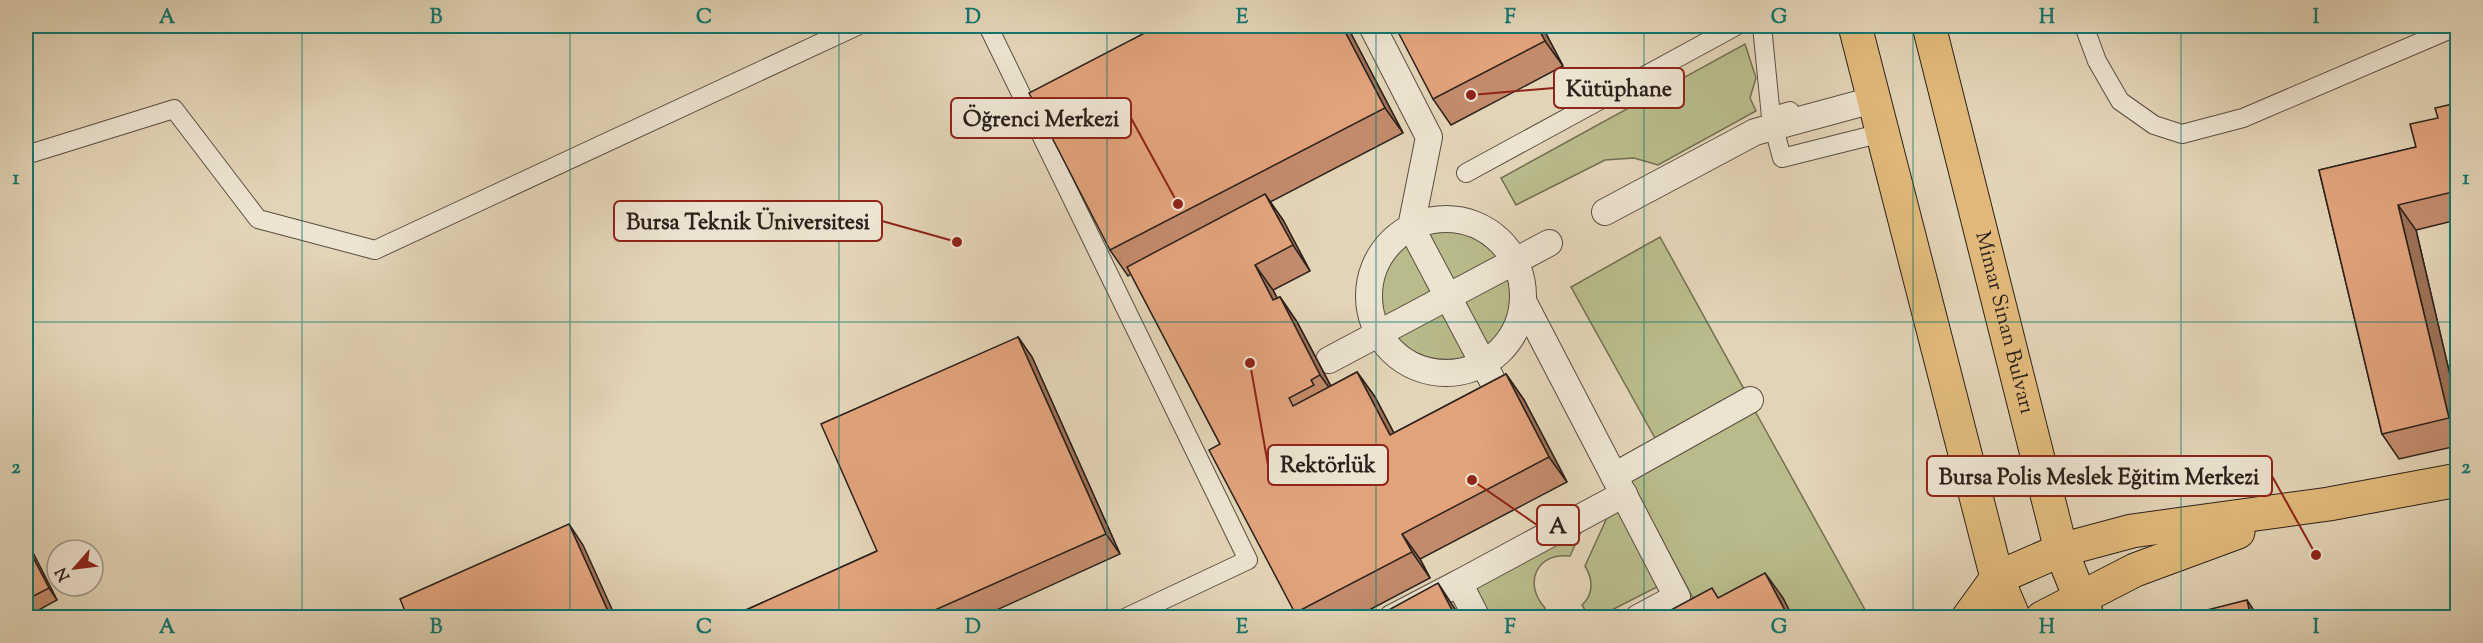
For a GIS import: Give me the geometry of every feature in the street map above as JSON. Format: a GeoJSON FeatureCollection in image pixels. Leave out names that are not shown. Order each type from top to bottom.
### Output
{"type":"FeatureCollection","features":[{"type":"Feature","properties":{"kind":"main road"},"geometry":{"type":"LineString","coordinates":[[1855,26],[1998,578],[2014,618]]}},
{"type":"Feature","properties":{"kind":"main road","name":"Mimar Sinan Bulvarı"},"geometry":{"type":"LineString","coordinates":[[1929,26],[2061,550],[2084,607]]}},
{"type":"Feature","properties":{"kind":"main road"},"geometry":{"type":"LineString","coordinates":[[1968,618],[1998,578],[2061,550],[2132,531],[2329,504],[2457,480]]}},
{"type":"Feature","properties":{"kind":"main road"},"geometry":{"type":"LineString","coordinates":[[2042,618],[2084,607],[2135,570],[2213,539],[2329,504]]}},
{"type":"Feature","properties":{"kind":"street"},"geometry":{"type":"LineString","coordinates":[[1372,26],[1429,137],[1411,227],[1501,397]]}},
{"type":"Feature","properties":{"kind":"street"},"geometry":{"type":"LineString","coordinates":[[1605,212],[1772,122],[1872,94]]}},
{"type":"Feature","properties":{"kind":"street"},"geometry":{"type":"LineString","coordinates":[[1437,218],[1470,221],[1498,238],[1515,261],[1523,285],[1523,301],[1517,327],[1492,359],[1477,368],[1450,374],[1419,369],[1395,356],[1378,334],[1372,321],[1368,288],[1378,256],[1401,231],[1437,218]]}},
{"type":"Feature","properties":{"kind":"street"},"geometry":{"type":"LineString","coordinates":[[1329,360],[1549,243]]}},
{"type":"Feature","properties":{"kind":"street"},"geometry":{"type":"LineString","coordinates":[[1523,301],[1677,597],[1638,618]]}},
{"type":"Feature","properties":{"kind":"street"},"geometry":{"type":"LineString","coordinates":[[1392,618],[1459,584],[1619,485],[1750,400]]}},
{"type":"Feature","properties":{"kind":"street"},"geometry":{"type":"LineString","coordinates":[[1459,584],[1477,618]]}},
{"type":"Feature","properties":{"kind":"lane"},"geometry":{"type":"LineString","coordinates":[[26,155],[174,109],[258,219],[375,250],[857,26]]}},
{"type":"Feature","properties":{"kind":"lane"},"geometry":{"type":"LineString","coordinates":[[988,26],[1248,560],[1125,618]]}},
{"type":"Feature","properties":{"kind":"lane"},"geometry":{"type":"LineString","coordinates":[[1466,173],[1736,26]]}},
{"type":"Feature","properties":{"kind":"lane"},"geometry":{"type":"LineString","coordinates":[[1762,26],[1772,122],[1782,158],[1882,133]]}},
{"type":"Feature","properties":{"kind":"lane"},"geometry":{"type":"LineString","coordinates":[[2084,26],[2097,61],[2120,100],[2154,125],[2182,134],[2243,118],[2457,26]]}},
{"type":"Feature","properties":{"kind":"green space"},"geometry":{"type":"Polygon","coordinates":[[[1745,44],[1756,78],[1750,98],[1756,111],[1658,165],[1634,158],[1605,160],[1516,205],[1501,178],[1745,44]]]}},
{"type":"Feature","properties":{"kind":"green space"},"geometry":{"type":"Polygon","coordinates":[[[1453,227],[1480,237],[1501,256],[1452,282],[1425,232],[1453,227]]]}},
{"type":"Feature","properties":{"kind":"green space"},"geometry":{"type":"Polygon","coordinates":[[[1660,237],[1744,389],[1655,438],[1571,287],[1660,237]]]}},
{"type":"Feature","properties":{"kind":"green space"},"geometry":{"type":"Polygon","coordinates":[[[1406,242],[1433,294],[1386,320],[1381,298],[1383,278],[1391,259],[1406,242]]]}},
{"type":"Feature","properties":{"kind":"green space"},"geometry":{"type":"Polygon","coordinates":[[[1510,275],[1513,296],[1510,314],[1501,331],[1488,347],[1464,300],[1510,275]]]}},
{"type":"Feature","properties":{"kind":"green space"},"geometry":{"type":"Polygon","coordinates":[[[1442,311],[1468,358],[1428,357],[1411,350],[1395,336],[1442,311]]]}},
{"type":"Feature","properties":{"kind":"green space"},"geometry":{"type":"Polygon","coordinates":[[[1755,411],[1869,617],[1793,617],[1783,599],[1703,617],[1630,479],[1755,411]]]}},
{"type":"Feature","properties":{"kind":"green space"},"geometry":{"type":"Polygon","coordinates":[[[1616,508],[1659,586],[1598,617],[1589,617],[1582,605],[1589,596],[1591,586],[1590,576],[1585,566],[1610,511],[1616,508]]]}},
{"type":"Feature","properties":{"kind":"green space"},"geometry":{"type":"Polygon","coordinates":[[[1587,519],[1570,556],[1549,559],[1541,564],[1537,572],[1534,580],[1535,589],[1538,599],[1545,608],[1539,617],[1485,617],[1470,590],[1587,519]]]}},
{"type":"Feature","properties":{"kind":"building"},"geometry":{"type":"Polygon","coordinates":[[[1158,26],[1342,26],[1385,108],[1110,250],[1029,93],[1158,26]]]}},
{"type":"Feature","properties":{"kind":"building"},"geometry":{"type":"Polygon","coordinates":[[[1395,26],[1537,26],[1545,41],[1433,99],[1395,26]]]}},
{"type":"Feature","properties":{"kind":"building"},"geometry":{"type":"Polygon","coordinates":[[[2457,103],[2457,191],[2398,205],[2449,418],[2382,434],[2319,170],[2416,147],[2410,124],[2438,118],[2435,108],[2457,103]]]}},
{"type":"Feature","properties":{"kind":"building"},"geometry":{"type":"Polygon","coordinates":[[[1265,194],[1293,245],[1255,265],[1273,300],[1280,297],[1320,375],[1311,380],[1314,385],[1289,398],[1293,406],[1357,372],[1390,435],[1506,374],[1549,457],[1402,534],[1412,552],[1295,613],[1209,450],[1220,444],[1127,267],[1265,194]]]}},
{"type":"Feature","properties":{"kind":"building"},"geometry":{"type":"Polygon","coordinates":[[[1018,337],[1106,534],[917,618],[728,618],[877,551],[821,424],[1018,337]]]}},
{"type":"Feature","properties":{"kind":"building"},"geometry":{"type":"Polygon","coordinates":[[[569,524],[611,618],[408,618],[400,599],[569,524]]]}},
{"type":"Feature","properties":{"kind":"building"},"geometry":{"type":"Polygon","coordinates":[[[26,544],[45,580],[45,590],[26,600],[26,544]]]}},
{"type":"Feature","properties":{"kind":"building"},"geometry":{"type":"Polygon","coordinates":[[[1765,573],[1789,618],[1656,618],[1712,588],[1718,598],[1765,573]]]}},
{"type":"Feature","properties":{"kind":"building"},"geometry":{"type":"Polygon","coordinates":[[[1438,583],[1456,618],[1374,618],[1438,583]]]}},
{"type":"Feature","properties":{"kind":"building"},"geometry":{"type":"Polygon","coordinates":[[[2247,600],[2251,618],[2192,618],[2191,614],[2247,600]]]}},
{"type":"Feature","properties":{"kind":"place","name":"Kütüphane"},"geometry":{"type":"Point","coordinates":[1471,95]}},
{"type":"Feature","properties":{"kind":"place","name":"Öğrenci Merkezi"},"geometry":{"type":"Point","coordinates":[1178,204]}},
{"type":"Feature","properties":{"kind":"place","name":"Bursa Teknik Üniversitesi"},"geometry":{"type":"Point","coordinates":[957,242]}},
{"type":"Feature","properties":{"kind":"place","name":"Rektörlük"},"geometry":{"type":"Point","coordinates":[1250,363]}},
{"type":"Feature","properties":{"kind":"place","name":"A"},"geometry":{"type":"Point","coordinates":[1472,480]}},
{"type":"Feature","properties":{"kind":"place","name":"Bursa Polis Meslek Eğitim Merkezi"},"geometry":{"type":"Point","coordinates":[2316,555]}}]}
